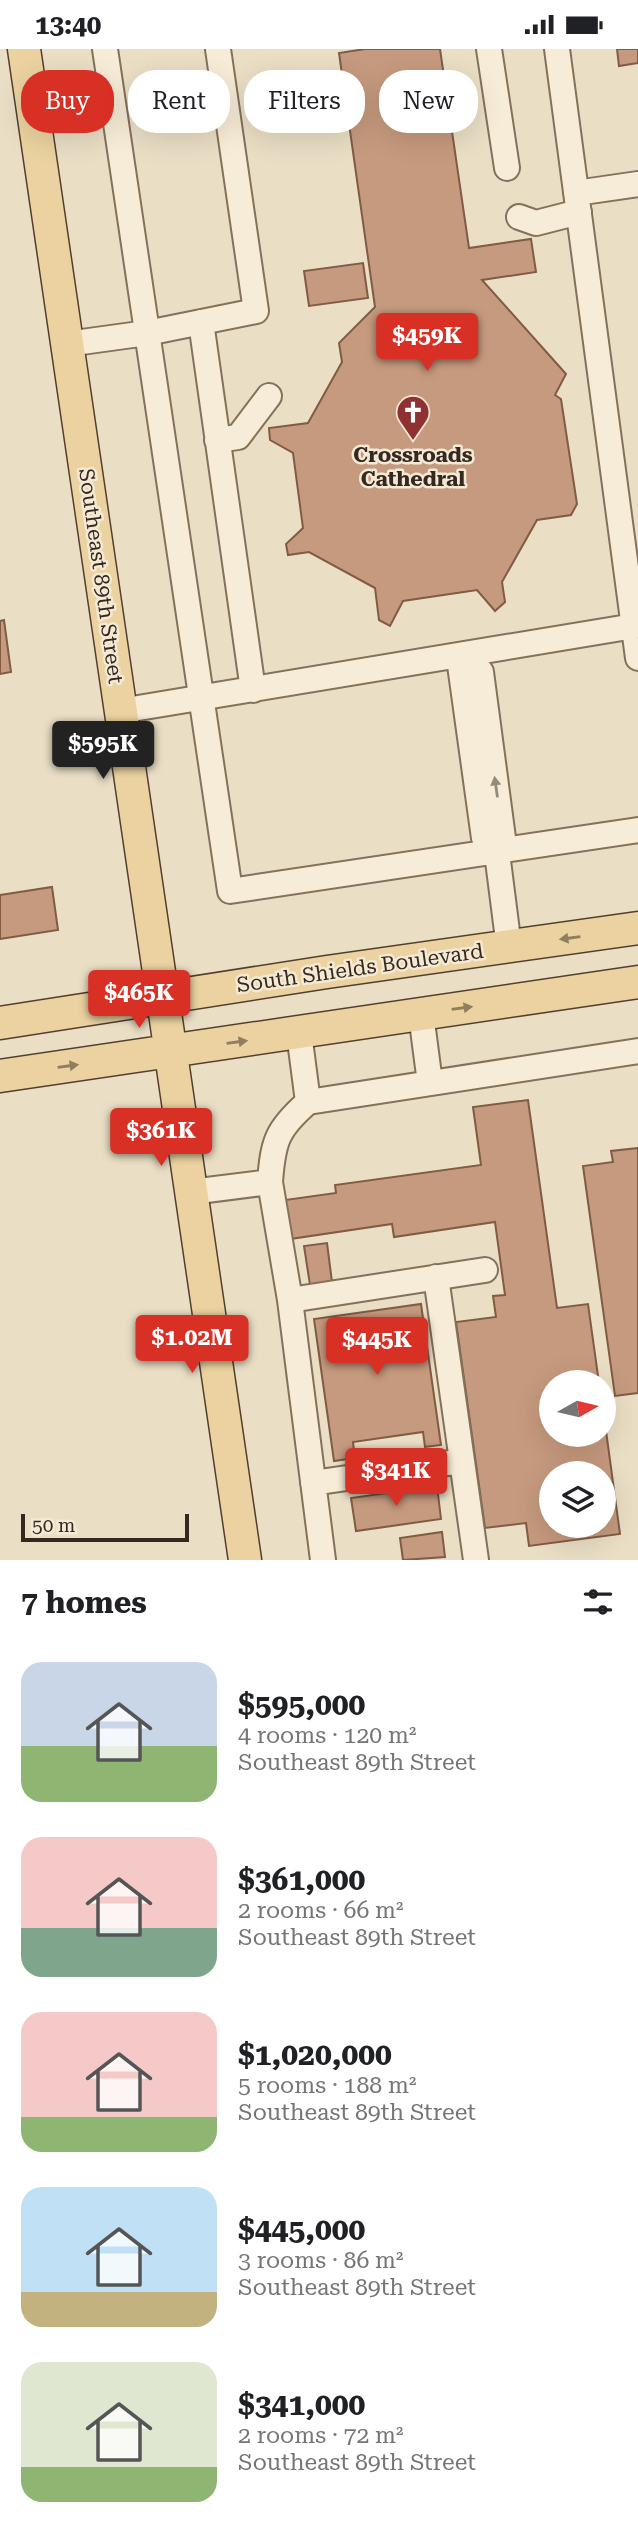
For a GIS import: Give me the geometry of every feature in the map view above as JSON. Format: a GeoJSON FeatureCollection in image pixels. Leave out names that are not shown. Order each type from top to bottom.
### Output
{"type":"FeatureCollection","features":[{"type":"Feature","properties":{"kind":"main road","name":"Southeast 89th Street"},"geometry":{"type":"LineString","coordinates":[[24,49],[245,1560]]}},
{"type":"Feature","properties":{"kind":"main road","name":"South Shields Boulevard"},"geometry":{"type":"LineString","coordinates":[[0,1023],[638,928]]}},
{"type":"Feature","properties":{"kind":"main road"},"geometry":{"type":"LineString","coordinates":[[0,1076],[638,982]]}},
{"type":"Feature","properties":{"kind":"lane"},"geometry":{"type":"LineString","coordinates":[[105,49],[230,891],[638,830]]}},
{"type":"Feature","properties":{"kind":"lane"},"geometry":{"type":"LineString","coordinates":[[67,344],[147,333],[256,311],[218,49]]}},
{"type":"Feature","properties":{"kind":"lane"},"geometry":{"type":"LineString","coordinates":[[489,49],[507,168]]}},
{"type":"Feature","properties":{"kind":"lane"},"geometry":{"type":"LineString","coordinates":[[556,49],[638,658]]}},
{"type":"Feature","properties":{"kind":"lane"},"geometry":{"type":"LineString","coordinates":[[519,217],[536,223],[577,202],[638,184]]}},
{"type":"Feature","properties":{"kind":"lane"},"geometry":{"type":"LineString","coordinates":[[201,322],[253,690]]}},
{"type":"Feature","properties":{"kind":"lane"},"geometry":{"type":"LineString","coordinates":[[217,440],[239,437],[269,396]]}},
{"type":"Feature","properties":{"kind":"lane"},"geometry":{"type":"LineString","coordinates":[[120,711],[634,626]]}},
{"type":"Feature","properties":{"kind":"lane"},"geometry":{"type":"LineString","coordinates":[[468,654],[481,672],[503,838],[497,853],[509,947]]}},
{"type":"Feature","properties":{"kind":"lane"},"geometry":{"type":"LineString","coordinates":[[421,1014],[430,1083]]}},
{"type":"Feature","properties":{"kind":"lane"},"geometry":{"type":"LineString","coordinates":[[299,1033],[308,1102]]}},
{"type":"Feature","properties":{"kind":"lane"},"geometry":{"type":"LineString","coordinates":[[323,1560],[290,1300],[270,1182],[272,1144],[287,1120],[308,1102],[638,1051]]}},
{"type":"Feature","properties":{"kind":"lane"},"geometry":{"type":"LineString","coordinates":[[191,1192],[270,1182]]}},
{"type":"Feature","properties":{"kind":"lane"},"geometry":{"type":"LineString","coordinates":[[290,1300],[485,1270]]}},
{"type":"Feature","properties":{"kind":"lane"},"geometry":{"type":"LineString","coordinates":[[436,1277],[475,1560]]}},
{"type":"Feature","properties":{"kind":"lane"},"geometry":{"type":"LineString","coordinates":[[313,1483],[462,1461]]}},
{"type":"Feature","properties":{"kind":"building"},"geometry":{"type":"Polygon","coordinates":[[[365,49],[440,49],[443,70],[379,70],[379,133],[452,133],[469,248],[531,239],[536,272],[482,280],[566,374],[555,395],[561,399],[577,504],[571,515],[537,520],[502,582],[505,602],[495,611],[477,590],[403,601],[390,626],[379,620],[375,588],[309,552],[288,555],[286,544],[303,528],[293,453],[270,440],[269,428],[308,423],[342,362],[339,343],[375,307],[350,133],[365,133],[365,70],[341,70],[339,53],[365,49]]]}},
{"type":"Feature","properties":{"kind":"building"},"geometry":{"type":"Polygon","coordinates":[[[617,49],[638,49],[638,63],[619,66],[617,49]]]}},
{"type":"Feature","properties":{"kind":"building"},"geometry":{"type":"Polygon","coordinates":[[[363,263],[368,298],[309,306],[304,271],[363,263]]]}},
{"type":"Feature","properties":{"kind":"building"},"geometry":{"type":"Polygon","coordinates":[[[4,620],[11,672],[0,674],[0,621],[4,620]]]}},
{"type":"Feature","properties":{"kind":"building"},"geometry":{"type":"Polygon","coordinates":[[[52,887],[58,930],[0,939],[0,895],[52,887]]]}},
{"type":"Feature","properties":{"kind":"building"},"geometry":{"type":"Polygon","coordinates":[[[528,1100],[557,1308],[588,1304],[597,1370],[539,1370],[539,1447],[608,1447],[610,1461],[539,1461],[539,1538],[590,1538],[529,1546],[526,1523],[485,1528],[456,1322],[496,1317],[493,1296],[505,1295],[495,1222],[394,1237],[392,1224],[290,1239],[285,1200],[336,1193],[335,1185],[481,1165],[473,1107],[528,1100]]]}},
{"type":"Feature","properties":{"kind":"building"},"geometry":{"type":"Polygon","coordinates":[[[638,1148],[638,1393],[616,1396],[616,1370],[611,1370],[583,1166],[613,1162],[611,1151],[638,1148]]]}},
{"type":"Feature","properties":{"kind":"building"},"geometry":{"type":"Polygon","coordinates":[[[327,1243],[332,1282],[310,1285],[304,1246],[327,1243]]]}},
{"type":"Feature","properties":{"kind":"building"},"geometry":{"type":"Polygon","coordinates":[[[421,1304],[441,1445],[425,1447],[423,1432],[353,1442],[355,1458],[334,1461],[314,1319],[421,1304]]]}},
{"type":"Feature","properties":{"kind":"building"},"geometry":{"type":"Polygon","coordinates":[[[437,1486],[441,1519],[356,1531],[351,1498],[437,1486]]]}},
{"type":"Feature","properties":{"kind":"building"},"geometry":{"type":"Polygon","coordinates":[[[616,1504],[620,1534],[616,1535],[616,1504]]]}},
{"type":"Feature","properties":{"kind":"building"},"geometry":{"type":"Polygon","coordinates":[[[442,1532],[445,1557],[403,1560],[400,1538],[442,1532]]]}},
{"type":"Feature","properties":{"kind":"place","name":"Crossroads Cathedral"},"geometry":{"type":"Point","coordinates":[413,442]}}]}
